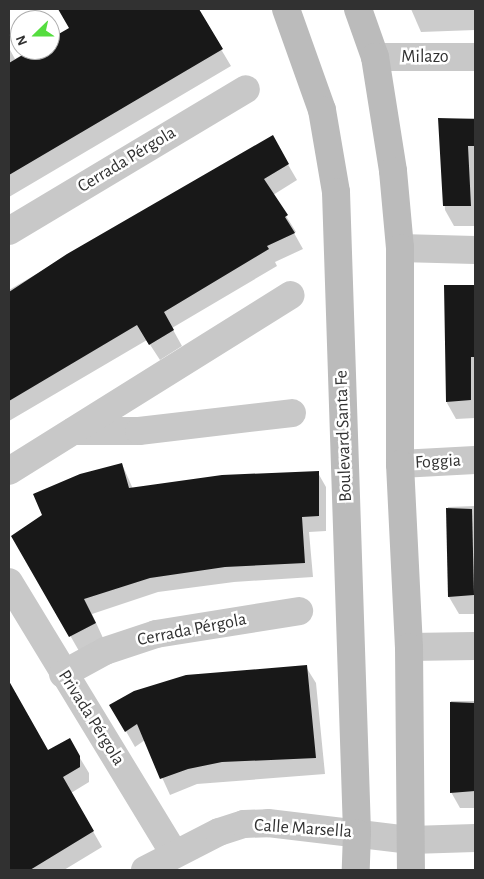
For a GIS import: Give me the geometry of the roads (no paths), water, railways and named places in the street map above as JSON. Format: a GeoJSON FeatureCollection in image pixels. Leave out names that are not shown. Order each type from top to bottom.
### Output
{"type":"FeatureCollection","features":[{"type":"Feature","properties":{"kind":"main road","name":"Boulevard Santa Fe"},"geometry":{"type":"LineString","coordinates":[[286,9],[322,110],[336,192],[357,833],[356,870]]}},
{"type":"Feature","properties":{"kind":"main road"},"geometry":{"type":"LineString","coordinates":[[358,9],[376,57],[393,171],[400,248],[400,464],[409,647],[412,870]]}},
{"type":"Feature","properties":{"kind":"street","name":"Milazo"},"geometry":{"type":"LineString","coordinates":[[376,57],[475,57]]}},
{"type":"Feature","properties":{"kind":"street","name":"Cerrada Pérgola"},"geometry":{"type":"LineString","coordinates":[[9,231],[246,89]]}},
{"type":"Feature","properties":{"kind":"street"},"geometry":{"type":"LineString","coordinates":[[400,248],[475,250]]}},
{"type":"Feature","properties":{"kind":"street"},"geometry":{"type":"LineString","coordinates":[[9,471],[291,295]]}},
{"type":"Feature","properties":{"kind":"street"},"geometry":{"type":"LineString","coordinates":[[73,431],[139,431],[292,414]]}},
{"type":"Feature","properties":{"kind":"street","name":"Foggia"},"geometry":{"type":"LineString","coordinates":[[400,464],[475,460]]}},
{"type":"Feature","properties":{"kind":"street","name":"Privada Pérgola"},"geometry":{"type":"LineString","coordinates":[[9,582],[63,674],[174,853]]}},
{"type":"Feature","properties":{"kind":"street","name":"Cerrada Pérgola"},"geometry":{"type":"LineString","coordinates":[[63,674],[105,651],[156,634],[299,610]]}},
{"type":"Feature","properties":{"kind":"street"},"geometry":{"type":"LineString","coordinates":[[409,647],[475,646]]}},
{"type":"Feature","properties":{"kind":"street","name":"Calle Marsella"},"geometry":{"type":"LineString","coordinates":[[145,870],[174,853],[244,824],[268,823],[411,840],[475,838]]}}]}
